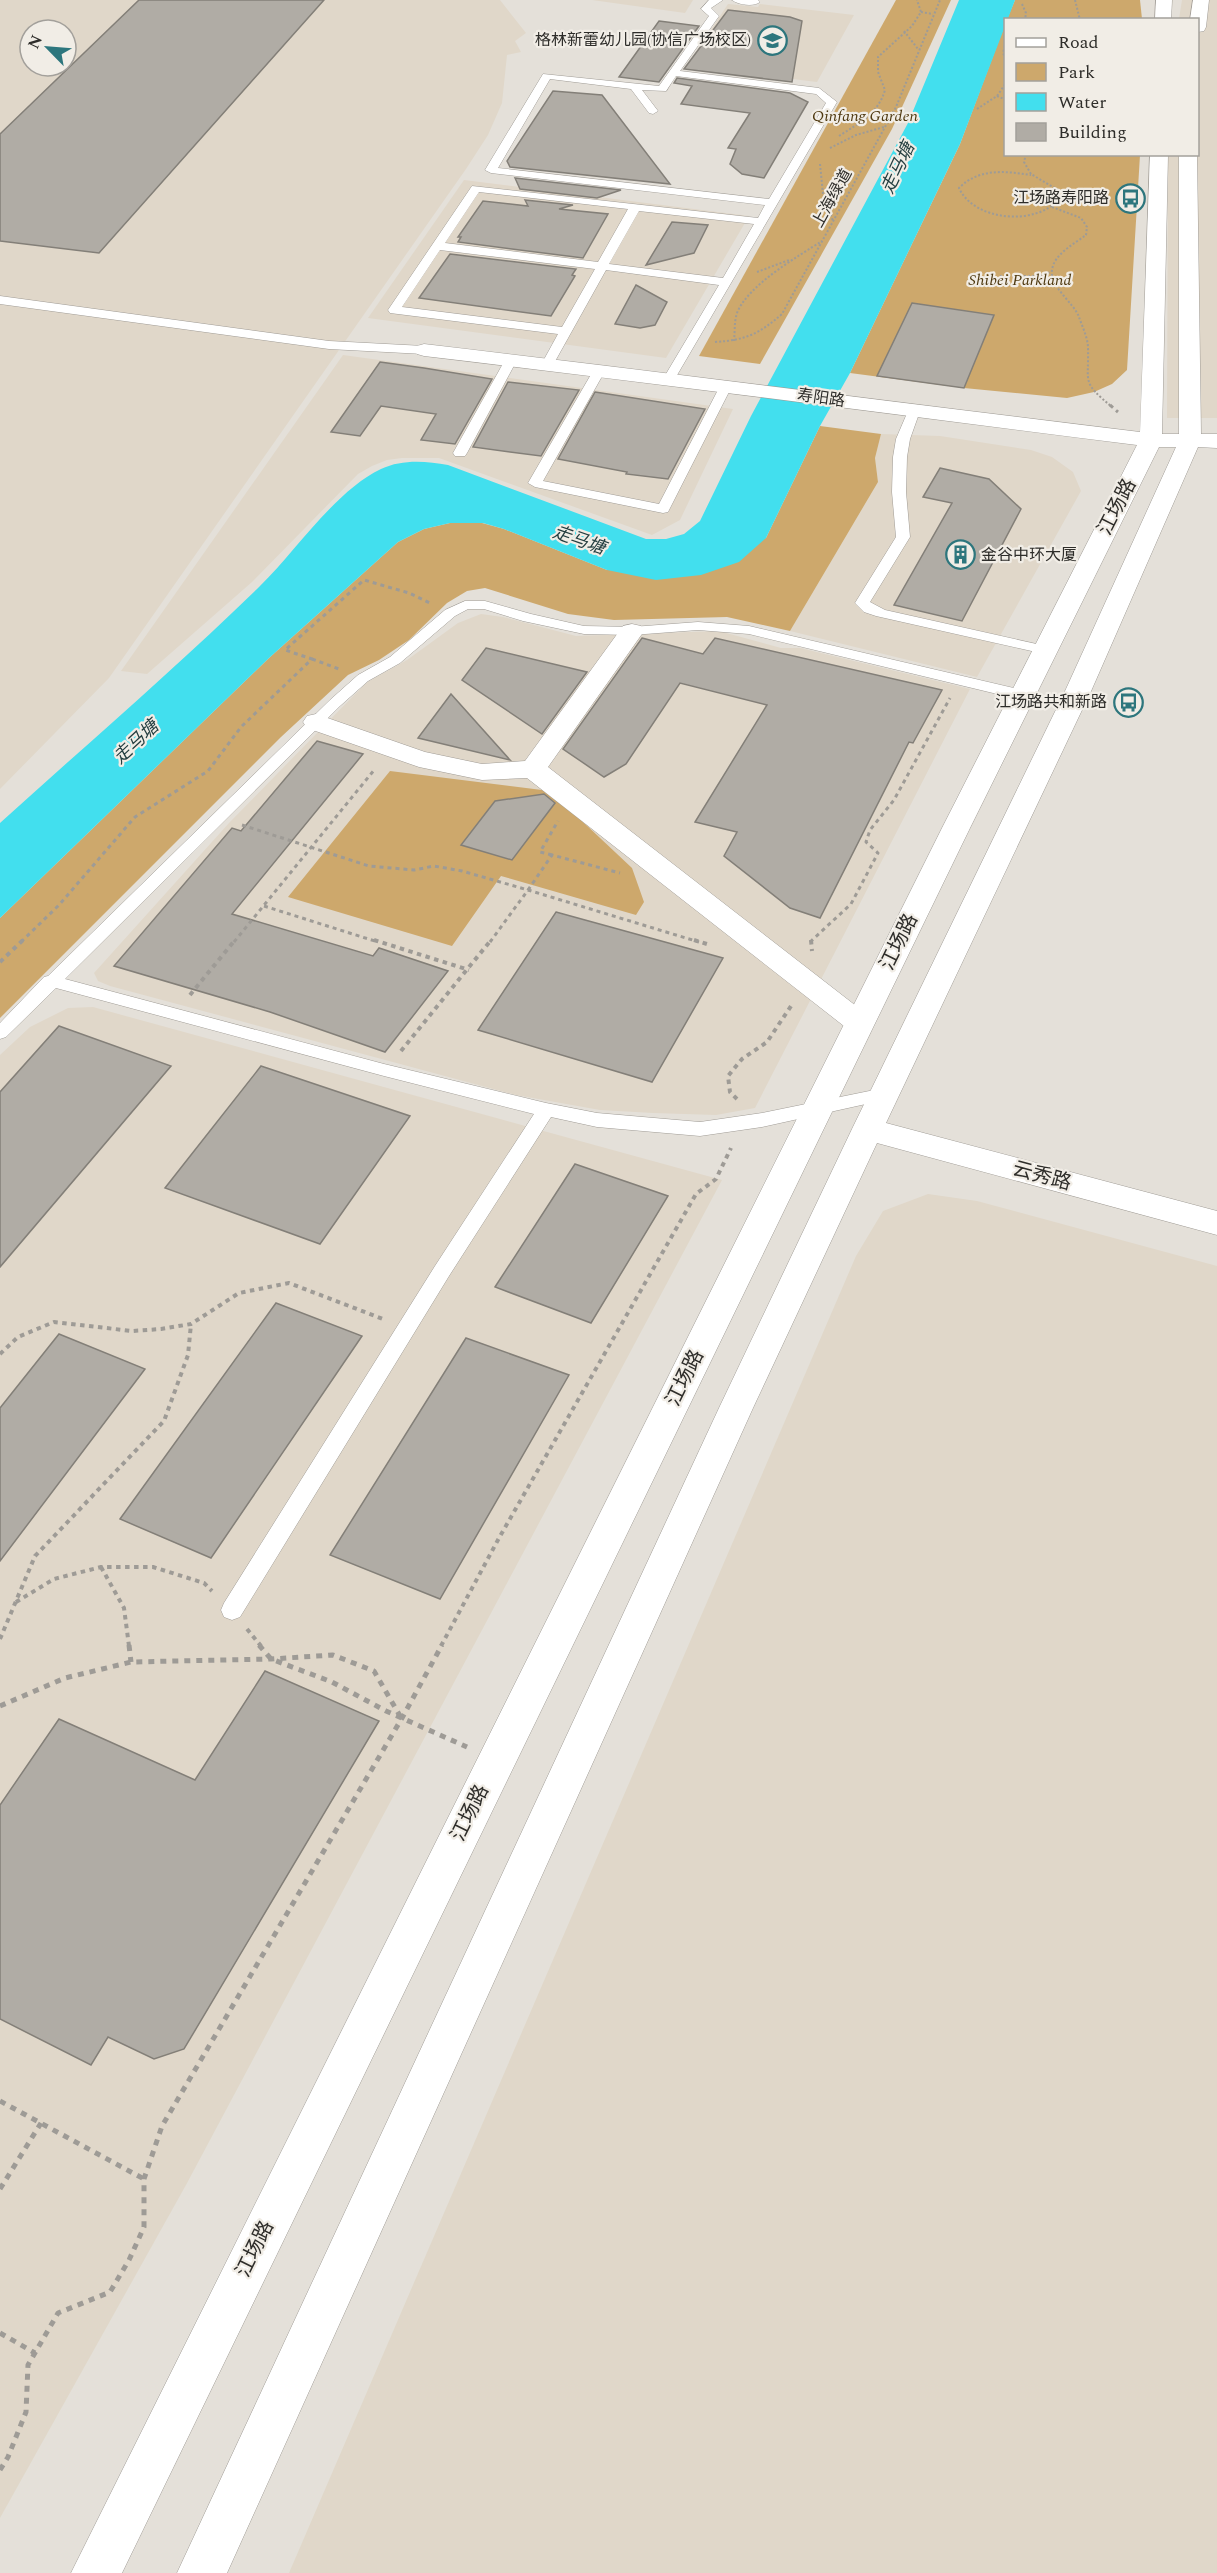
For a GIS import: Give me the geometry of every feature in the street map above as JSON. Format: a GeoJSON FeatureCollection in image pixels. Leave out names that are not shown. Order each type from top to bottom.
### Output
{"type":"FeatureCollection","features":[{"type":"Feature","properties":{"kind":"main road"},"geometry":{"type":"LineString","coordinates":[[1163,18],[1164,0]]}},
{"type":"Feature","properties":{"kind":"main road"},"geometry":{"type":"LineString","coordinates":[[1198,18],[1201,0]]}},
{"type":"Feature","properties":{"kind":"main road","name":"江场路"},"geometry":{"type":"LineString","coordinates":[[96,2573],[859,1023],[1151,440],[1159,156]]}},
{"type":"Feature","properties":{"kind":"main road","name":"江场路"},"geometry":{"type":"LineString","coordinates":[[202,2573],[736,1408],[867,1129],[1079,689],[1203,441],[1188,156]]}},
{"type":"Feature","properties":{"kind":"main road","name":"寿阳路"},"geometry":{"type":"LineString","coordinates":[[424,350],[765,390],[835,401],[1151,440],[1203,441]]}},
{"type":"Feature","properties":{"kind":"main road"},"geometry":{"type":"LineString","coordinates":[[533,769],[632,631]]}},
{"type":"Feature","properties":{"kind":"main road"},"geometry":{"type":"LineString","coordinates":[[316,722],[419,759],[482,772],[533,769],[859,1023]]}},
{"type":"Feature","properties":{"kind":"main road","name":"云秀路"},"geometry":{"type":"LineString","coordinates":[[867,1129],[1217,1223]]}},
{"type":"Feature","properties":{"kind":"lane"},"geometry":{"type":"LineString","coordinates":[[718,0],[710,3],[706,9],[714,16],[662,89],[547,76],[491,170],[773,203]]}},
{"type":"Feature","properties":{"kind":"lane"},"geometry":{"type":"LineString","coordinates":[[737,0],[755,2]]}},
{"type":"Feature","properties":{"kind":"lane"},"geometry":{"type":"LineString","coordinates":[[669,379],[832,102],[819,91],[673,73]]}},
{"type":"Feature","properties":{"kind":"lane"},"geometry":{"type":"LineString","coordinates":[[634,86],[653,111]]}},
{"type":"Feature","properties":{"kind":"lane"},"geometry":{"type":"LineString","coordinates":[[567,331],[394,310],[476,188],[762,222]]}},
{"type":"Feature","properties":{"kind":"lane"},"geometry":{"type":"LineString","coordinates":[[615,190],[689,199],[692,194]]}},
{"type":"Feature","properties":{"kind":"lane"},"geometry":{"type":"LineString","coordinates":[[547,365],[635,207]]}},
{"type":"Feature","properties":{"kind":"lane"},"geometry":{"type":"LineString","coordinates":[[437,246],[728,280]]}},
{"type":"Feature","properties":{"kind":"lane"},"geometry":{"type":"LineString","coordinates":[[0,300],[329,345],[424,350]]}},
{"type":"Feature","properties":{"kind":"lane"},"geometry":{"type":"LineString","coordinates":[[460,453],[511,360]]}},
{"type":"Feature","properties":{"kind":"lane"},"geometry":{"type":"LineString","coordinates":[[599,371],[535,483],[663,509],[726,386]]}},
{"type":"Feature","properties":{"kind":"lane"},"geometry":{"type":"LineString","coordinates":[[914,411],[903,439],[900,457],[899,492],[903,537],[862,603],[869,609],[881,613],[1045,650]]}},
{"type":"Feature","properties":{"kind":"lane"},"geometry":{"type":"LineString","coordinates":[[0,1033],[50,981],[363,678],[403,654],[450,613],[465,605],[485,605],[528,618],[584,630],[632,631],[698,626],[749,630],[1022,695]]}},
{"type":"Feature","properties":{"kind":"lane"},"geometry":{"type":"LineString","coordinates":[[50,981],[384,1070],[546,1110],[597,1120],[700,1129],[884,1094]]}},
{"type":"Feature","properties":{"kind":"lane"},"geometry":{"type":"LineString","coordinates":[[232,1610],[442,1270],[546,1110]]}},
{"type":"Feature","properties":{"kind":"path"},"geometry":{"type":"LineString","coordinates":[[917,0],[921,12]]}},
{"type":"Feature","properties":{"kind":"path","name":"上海绿道"},"geometry":{"type":"LineString","coordinates":[[690,344],[734,341],[764,332],[782,314],[896,107],[940,0]]}},
{"type":"Feature","properties":{"kind":"path"},"geometry":{"type":"LineString","coordinates":[[1075,0],[1079,18]]}},
{"type":"Feature","properties":{"kind":"path"},"geometry":{"type":"LineString","coordinates":[[1022,4],[1026,13],[1025,18]]}},
{"type":"Feature","properties":{"kind":"path"},"geometry":{"type":"LineString","coordinates":[[921,12],[933,14]]}},
{"type":"Feature","properties":{"kind":"path"},"geometry":{"type":"LineString","coordinates":[[824,155],[840,134],[863,122],[877,110],[885,90],[878,72],[878,57],[911,27],[921,12]]}},
{"type":"Feature","properties":{"kind":"path"},"geometry":{"type":"LineString","coordinates":[[904,31],[909,34],[918,50]]}},
{"type":"Feature","properties":{"kind":"path"},"geometry":{"type":"LineString","coordinates":[[977,109],[998,96],[1004,85]]}},
{"type":"Feature","properties":{"kind":"path"},"geometry":{"type":"LineString","coordinates":[[998,96],[1004,99]]}},
{"type":"Feature","properties":{"kind":"path"},"geometry":{"type":"LineString","coordinates":[[830,148],[856,135],[885,127]]}},
{"type":"Feature","properties":{"kind":"path"},"geometry":{"type":"LineString","coordinates":[[1026,156],[1024,162],[1031,175]]}},
{"type":"Feature","properties":{"kind":"path"},"geometry":{"type":"LineString","coordinates":[[820,162],[823,194],[833,222]]}},
{"type":"Feature","properties":{"kind":"path"},"geometry":{"type":"LineString","coordinates":[[1000,172],[1031,175],[1054,186],[1058,193],[1058,200],[1053,207],[1028,215],[1002,215],[978,210],[966,203],[960,196],[959,188],[973,177],[1000,172]]}},
{"type":"Feature","properties":{"kind":"path"},"geometry":{"type":"LineString","coordinates":[[1053,207],[1081,218],[1087,227],[1086,235],[1056,258],[1051,272],[1054,281],[1078,314],[1088,346],[1086,376],[1094,392],[1151,440]]}},
{"type":"Feature","properties":{"kind":"path"},"geometry":{"type":"LineString","coordinates":[[734,341],[737,313],[742,303],[794,258],[823,241]]}},
{"type":"Feature","properties":{"kind":"path"},"geometry":{"type":"LineString","coordinates":[[728,280],[794,258]]}},
{"type":"Feature","properties":{"kind":"path"},"geometry":{"type":"LineString","coordinates":[[1000,276],[1038,276],[1051,272]]}},
{"type":"Feature","properties":{"kind":"path"},"geometry":{"type":"LineString","coordinates":[[0,962],[59,905],[135,817],[208,771],[242,727],[312,658],[285,650],[364,580],[409,593],[450,613]]}},
{"type":"Feature","properties":{"kind":"path"},"geometry":{"type":"LineString","coordinates":[[0,2470],[27,2412],[28,2365],[58,2313],[110,2292],[129,2260],[144,2228],[144,2179],[162,2126],[402,1718],[499,1538],[696,1194],[716,1179],[728,1158],[743,1111],[739,1101],[730,1092],[728,1076],[742,1059],[767,1042],[807,982],[815,963],[810,940],[851,904],[868,876],[878,852],[866,842],[870,830],[894,800],[961,681]]}},
{"type":"Feature","properties":{"kind":"path"},"geometry":{"type":"LineString","coordinates":[[174,1014],[391,749]]}},
{"type":"Feature","properties":{"kind":"path"},"geometry":{"type":"LineString","coordinates":[[571,798],[540,852],[627,875]]}},
{"type":"Feature","properties":{"kind":"path"},"geometry":{"type":"LineString","coordinates":[[219,817],[369,866],[414,870],[434,866],[462,871],[720,948]]}},
{"type":"Feature","properties":{"kind":"path"},"geometry":{"type":"LineString","coordinates":[[384,1070],[470,970],[552,855]]}},
{"type":"Feature","properties":{"kind":"path"},"geometry":{"type":"LineString","coordinates":[[264,906],[470,970]]}},
{"type":"Feature","properties":{"kind":"path"},"geometry":{"type":"LineString","coordinates":[[0,1354],[18,1337],[54,1322],[132,1331],[161,1329],[191,1324],[239,1293],[289,1283],[407,1329]]}},
{"type":"Feature","properties":{"kind":"path"},"geometry":{"type":"LineString","coordinates":[[0,1639],[35,1556],[164,1421],[188,1354],[191,1324]]}},
{"type":"Feature","properties":{"kind":"path"},"geometry":{"type":"LineString","coordinates":[[16,1602],[54,1579],[101,1567],[153,1567],[204,1583],[232,1610],[271,1659],[332,1682],[402,1718],[496,1760]]}},
{"type":"Feature","properties":{"kind":"path"},"geometry":{"type":"LineString","coordinates":[[101,1567],[124,1608],[131,1662]]}},
{"type":"Feature","properties":{"kind":"path"},"geometry":{"type":"LineString","coordinates":[[0,1706],[65,1678],[131,1662],[271,1659],[333,1655],[374,1671],[402,1718]]}},
{"type":"Feature","properties":{"kind":"path"},"geometry":{"type":"LineString","coordinates":[[0,2101],[144,2179]]}},
{"type":"Feature","properties":{"kind":"path"},"geometry":{"type":"LineString","coordinates":[[0,2189],[41,2123]]}},
{"type":"Feature","properties":{"kind":"path"},"geometry":{"type":"LineString","coordinates":[[0,2333],[35,2353]]}},
{"type":"Feature","properties":{"kind":"shaded area"},"geometry":{"type":"Polygon","coordinates":[[[0,0],[500,0],[526,33],[515,41],[521,52],[507,55],[502,103],[488,135],[109,678],[0,789],[0,0]]]}},
{"type":"Feature","properties":{"kind":"shaded area"},"geometry":{"type":"Polygon","coordinates":[[[592,0],[693,0],[685,13],[592,0]]]}},
{"type":"Feature","properties":{"kind":"shaded area"},"geometry":{"type":"Polygon","coordinates":[[[1182,0],[1217,0],[1217,418],[1167,418],[1168,156],[1199,156],[1199,18],[1179,18],[1182,0]]]}},
{"type":"Feature","properties":{"kind":"shaded area","name":"格林新蕾幼儿园(协信广场校区)"},"geometry":{"type":"Polygon","coordinates":[[[728,4],[758,7],[760,4],[854,15],[817,82],[687,66],[728,4]]]}},
{"type":"Feature","properties":{"kind":"shaded area"},"geometry":{"type":"Polygon","coordinates":[[[464,180],[749,216],[666,358],[368,318],[464,180]]]}},
{"type":"Feature","properties":{"kind":"shaded area"},"geometry":{"type":"Polygon","coordinates":[[[343,355],[733,409],[680,520],[652,535],[439,458],[402,458],[387,460],[372,466],[358,474],[252,582],[147,674],[121,671],[343,355]]]}},
{"type":"Feature","properties":{"kind":"shaded area"},"geometry":{"type":"Polygon","coordinates":[[[881,434],[940,436],[1031,450],[1052,457],[1073,472],[1081,491],[977,677],[790,631],[878,482],[875,458],[881,434]]]}},
{"type":"Feature","properties":{"kind":"shaded area"},"geometry":{"type":"Polygon","coordinates":[[[481,614],[503,617],[576,636],[719,631],[781,648],[800,648],[970,689],[755,1108],[716,1115],[653,1113],[600,1110],[516,1095],[98,981],[94,973],[229,823],[367,682],[407,660],[458,623],[481,614]]]}},
{"type":"Feature","properties":{"kind":"shaded area"},"geometry":{"type":"Polygon","coordinates":[[[93,1007],[722,1180],[186,2185],[0,2518],[0,1055],[30,1027],[68,1008],[93,1007]]]}},
{"type":"Feature","properties":{"kind":"shaded area"},"geometry":{"type":"Polygon","coordinates":[[[928,1194],[977,1201],[1217,1266],[1217,2573],[289,2573],[856,1256],[883,1211],[928,1194]]]}},
{"type":"Feature","properties":{"kind":"green space","name":"Qinfang Garden"},"geometry":{"type":"Polygon","coordinates":[[[896,0],[951,0],[892,129],[760,364],[699,356],[896,0]]]}},
{"type":"Feature","properties":{"kind":"green space"},"geometry":{"type":"Polygon","coordinates":[[[1015,0],[1140,0],[1142,18],[1007,18],[1015,0]]]}},
{"type":"Feature","properties":{"kind":"green space","name":"Shibei Parkland"},"geometry":{"type":"Polygon","coordinates":[[[1004,27],[1004,156],[1140,156],[1127,370],[1112,384],[1094,392],[1067,398],[964,388],[850,373],[960,144],[1004,27]]]}},
{"type":"Feature","properties":{"kind":"green space"},"geometry":{"type":"Polygon","coordinates":[[[820,426],[881,434],[875,458],[878,482],[790,631],[727,617],[614,620],[568,614],[485,588],[467,591],[447,603],[409,640],[379,660],[348,675],[281,737],[0,1018],[0,918],[269,658],[398,542],[424,529],[450,523],[482,523],[504,529],[607,570],[766,538],[820,426]]]}},
{"type":"Feature","properties":{"kind":"green space"},"geometry":{"type":"Polygon","coordinates":[[[390,771],[550,791],[632,868],[644,902],[636,915],[501,876],[452,946],[288,897],[390,771]]]}},
{"type":"Feature","properties":{"kind":"water","name":"走马塘"},"geometry":{"type":"Polygon","coordinates":[[[959,0],[1015,0],[1008,18],[1004,18],[1004,29],[960,144],[850,373],[820,426],[766,538],[739,562],[701,575],[656,580],[607,570],[504,529],[483,523],[450,523],[424,529],[398,542],[269,658],[0,918],[0,823],[164,676],[260,586],[332,506],[364,479],[381,469],[414,462],[448,465],[646,539],[666,539],[684,534],[700,521],[751,416],[908,123],[959,0]]]}},
{"type":"Feature","properties":{"kind":"building"},"geometry":{"type":"Polygon","coordinates":[[[139,0],[324,0],[99,253],[0,241],[0,134],[58,78],[78,78],[78,59],[139,0]]]}},
{"type":"Feature","properties":{"kind":"building","name":"格林新蕾幼儿园(协信广场校区)"},"geometry":{"type":"Polygon","coordinates":[[[728,10],[790,17],[802,21],[792,82],[684,69],[728,10]]]}},
{"type":"Feature","properties":{"kind":"building"},"geometry":{"type":"Polygon","coordinates":[[[659,21],[699,26],[659,82],[619,77],[659,21]]]}},
{"type":"Feature","properties":{"kind":"building"},"geometry":{"type":"Polygon","coordinates":[[[677,78],[790,93],[808,102],[764,178],[742,174],[730,164],[736,149],[728,148],[750,113],[681,104],[692,86],[674,83],[677,78]]]}},
{"type":"Feature","properties":{"kind":"building"},"geometry":{"type":"Polygon","coordinates":[[[553,91],[602,95],[670,184],[510,167],[507,161],[553,91]]]}},
{"type":"Feature","properties":{"kind":"building"},"geometry":{"type":"Polygon","coordinates":[[[515,178],[621,190],[597,198],[520,189],[515,178]]]}},
{"type":"Feature","properties":{"kind":"building"},"geometry":{"type":"Polygon","coordinates":[[[525,200],[573,205],[559,209],[608,214],[583,258],[458,242],[461,237],[458,237],[483,201],[528,206],[525,200]]]}},
{"type":"Feature","properties":{"kind":"building"},"geometry":{"type":"Polygon","coordinates":[[[672,222],[708,225],[694,253],[646,265],[672,222]]]}},
{"type":"Feature","properties":{"kind":"building"},"geometry":{"type":"Polygon","coordinates":[[[450,254],[576,269],[572,275],[575,276],[551,316],[419,298],[450,254]]]}},
{"type":"Feature","properties":{"kind":"building"},"geometry":{"type":"Polygon","coordinates":[[[636,285],[667,302],[655,325],[640,328],[615,324],[636,285]]]}},
{"type":"Feature","properties":{"kind":"building"},"geometry":{"type":"Polygon","coordinates":[[[912,303],[994,315],[964,388],[877,376],[912,303]]]}},
{"type":"Feature","properties":{"kind":"building"},"geometry":{"type":"Polygon","coordinates":[[[380,362],[492,379],[455,444],[421,440],[436,414],[381,406],[360,436],[331,432],[380,362]]]}},
{"type":"Feature","properties":{"kind":"building"},"geometry":{"type":"Polygon","coordinates":[[[508,382],[579,390],[541,456],[473,447],[508,382]]]}},
{"type":"Feature","properties":{"kind":"building"},"geometry":{"type":"Polygon","coordinates":[[[595,392],[705,409],[668,479],[626,474],[627,472],[558,459],[595,392]]]}},
{"type":"Feature","properties":{"kind":"building","name":"金谷中环大厦"},"geometry":{"type":"Polygon","coordinates":[[[940,468],[989,479],[1021,509],[962,621],[894,605],[952,503],[923,497],[940,468]]]}},
{"type":"Feature","properties":{"kind":"building"},"geometry":{"type":"Polygon","coordinates":[[[642,638],[703,654],[715,638],[942,690],[913,743],[909,742],[820,918],[790,908],[724,856],[737,832],[695,822],[767,705],[680,683],[626,764],[604,777],[563,749],[642,638]]]}},
{"type":"Feature","properties":{"kind":"building"},"geometry":{"type":"Polygon","coordinates":[[[486,648],[587,672],[542,734],[462,680],[486,648]]]}},
{"type":"Feature","properties":{"kind":"building"},"geometry":{"type":"Polygon","coordinates":[[[451,694],[510,760],[418,738],[451,694]]]}},
{"type":"Feature","properties":{"kind":"building"},"geometry":{"type":"Polygon","coordinates":[[[317,741],[363,754],[232,914],[373,956],[379,948],[448,971],[385,1052],[270,1012],[114,966],[232,828],[241,831],[317,741]]]}},
{"type":"Feature","properties":{"kind":"building"},"geometry":{"type":"Polygon","coordinates":[[[544,794],[555,803],[512,860],[461,845],[495,801],[544,794]]]}},
{"type":"Feature","properties":{"kind":"building"},"geometry":{"type":"Polygon","coordinates":[[[556,912],[723,958],[652,1082],[478,1030],[556,912]]]}},
{"type":"Feature","properties":{"kind":"building"},"geometry":{"type":"Polygon","coordinates":[[[59,1026],[171,1066],[0,1267],[0,1092],[59,1026]]]}},
{"type":"Feature","properties":{"kind":"building"},"geometry":{"type":"Polygon","coordinates":[[[261,1066],[410,1116],[320,1244],[165,1188],[261,1066]]]}},
{"type":"Feature","properties":{"kind":"building"},"geometry":{"type":"Polygon","coordinates":[[[575,1164],[668,1196],[591,1323],[495,1287],[575,1164]]]}},
{"type":"Feature","properties":{"kind":"building"},"geometry":{"type":"Polygon","coordinates":[[[276,1303],[362,1336],[211,1558],[120,1519],[276,1303]]]}},
{"type":"Feature","properties":{"kind":"building"},"geometry":{"type":"Polygon","coordinates":[[[59,1334],[145,1369],[0,1561],[0,1408],[59,1334]]]}},
{"type":"Feature","properties":{"kind":"building"},"geometry":{"type":"Polygon","coordinates":[[[466,1338],[569,1375],[440,1599],[330,1555],[466,1338]]]}},
{"type":"Feature","properties":{"kind":"building"},"geometry":{"type":"Polygon","coordinates":[[[265,1671],[379,1721],[184,2049],[154,2059],[108,2037],[91,2065],[0,2019],[0,1805],[59,1719],[195,1780],[265,1671]]]}},
{"type":"Feature","properties":{"kind":"place","name":"格林新蕾幼儿园(协信广场校区)"},"geometry":{"type":"Point","coordinates":[772,40]}},
{"type":"Feature","properties":{"kind":"place","name":"江场路寿阳路"},"geometry":{"type":"Point","coordinates":[1130,198]}},
{"type":"Feature","properties":{"kind":"place","name":"金谷中环大厦"},"geometry":{"type":"Point","coordinates":[960,555]}},
{"type":"Feature","properties":{"kind":"place","name":"江场路共和新路"},"geometry":{"type":"Point","coordinates":[1128,702]}}]}
